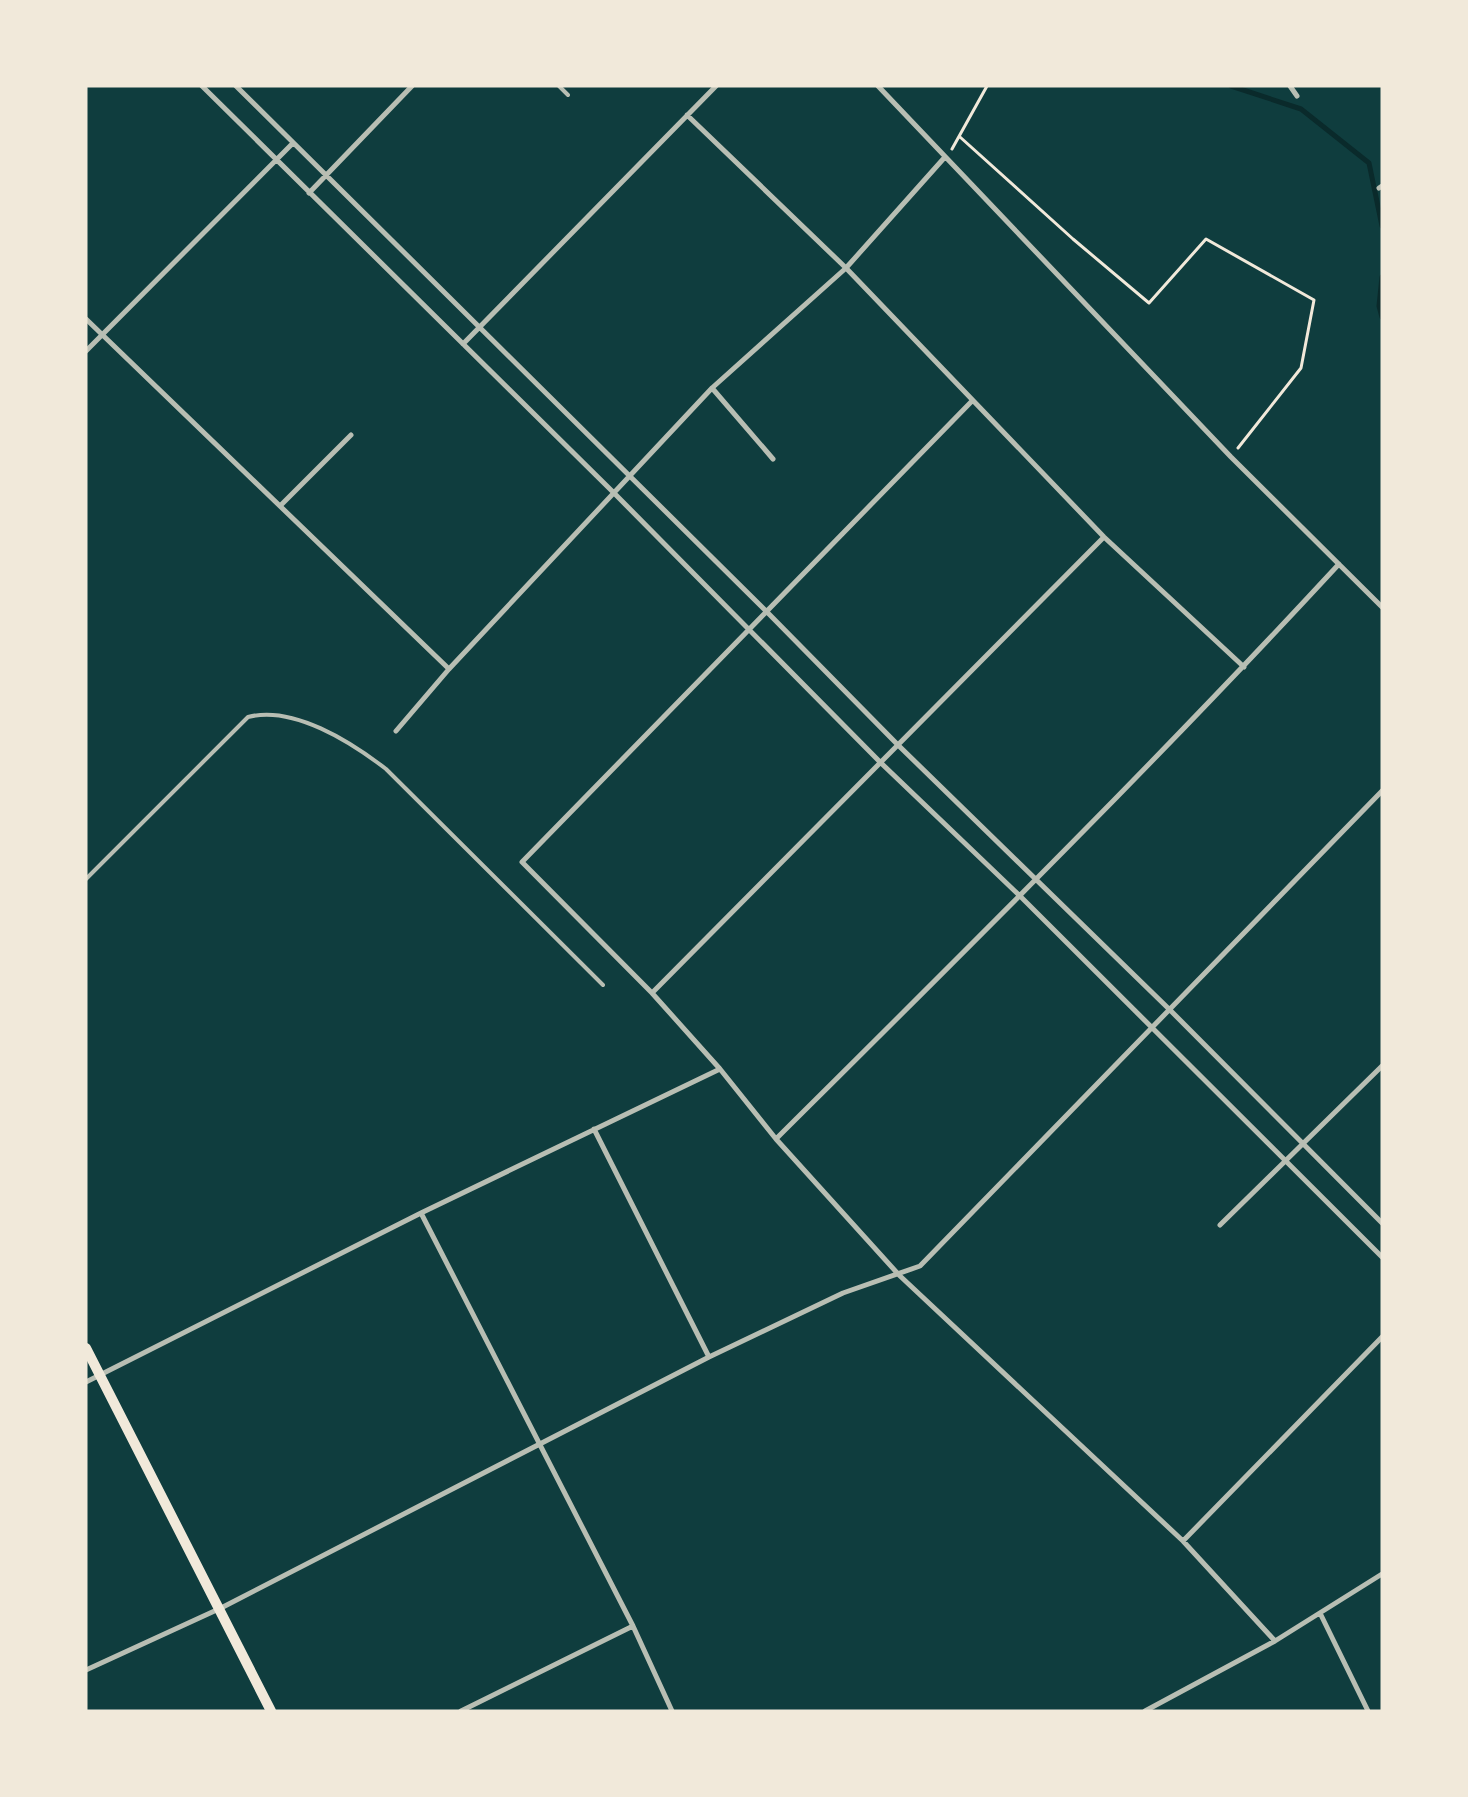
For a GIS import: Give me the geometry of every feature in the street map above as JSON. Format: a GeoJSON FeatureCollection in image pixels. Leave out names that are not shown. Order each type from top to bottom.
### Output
{"type":"FeatureCollection","features":[{"type":"Feature","properties":{"kind":"main road"},"geometry":{"type":"LineString","coordinates":[[86,1348],[221,1608],[272,1711]]}},
{"type":"Feature","properties":{"kind":"street"},"geometry":{"type":"LineString","coordinates":[[202,86],[614,493],[881,763],[1153,1027],[1284,1161],[1382,1257]]}},
{"type":"Feature","properties":{"kind":"street"},"geometry":{"type":"LineString","coordinates":[[236,86],[767,612],[898,745],[1038,879],[1382,1223]]}},
{"type":"Feature","properties":{"kind":"street"},"geometry":{"type":"LineString","coordinates":[[309,193],[412,86]]}},
{"type":"Feature","properties":{"kind":"street"},"geometry":{"type":"LineString","coordinates":[[463,344],[716,86]]}},
{"type":"Feature","properties":{"kind":"street"},"geometry":{"type":"LineString","coordinates":[[878,86],[1231,457],[1382,607]]}},
{"type":"Feature","properties":{"kind":"street"},"geometry":{"type":"LineString","coordinates":[[1290,86],[1297,96]]}},
{"type":"Feature","properties":{"kind":"street"},"geometry":{"type":"LineString","coordinates":[[687,115],[846,268],[1104,537],[1244,667]]}},
{"type":"Feature","properties":{"kind":"street"},"geometry":{"type":"LineString","coordinates":[[86,351],[294,143]]}},
{"type":"Feature","properties":{"kind":"street"},"geometry":{"type":"LineString","coordinates":[[396,731],[449,669],[712,388],[846,268],[945,157]]}},
{"type":"Feature","properties":{"kind":"street"},"geometry":{"type":"LineString","coordinates":[[86,319],[449,669]]}},
{"type":"Feature","properties":{"kind":"street"},"geometry":{"type":"LineString","coordinates":[[712,388],[773,458]]}},
{"type":"Feature","properties":{"kind":"street"},"geometry":{"type":"LineString","coordinates":[[972,401],[522,862],[652,993],[720,1069],[776,1139],[899,1275],[1183,1541],[1275,1640]]}},
{"type":"Feature","properties":{"kind":"street"},"geometry":{"type":"LineString","coordinates":[[280,506],[351,435]]}},
{"type":"Feature","properties":{"kind":"street"},"geometry":{"type":"LineString","coordinates":[[652,993],[1104,537]]}},
{"type":"Feature","properties":{"kind":"street"},"geometry":{"type":"LineString","coordinates":[[776,1139],[1038,879],[1244,667],[1339,564]]}},
{"type":"Feature","properties":{"kind":"street"},"geometry":{"type":"LineString","coordinates":[[86,1670],[221,1608],[539,1444],[843,1293],[899,1275],[920,1266],[1382,791]]}},
{"type":"Feature","properties":{"kind":"street"},"geometry":{"type":"LineString","coordinates":[[1220,1225],[1382,1066]]}},
{"type":"Feature","properties":{"kind":"street"},"geometry":{"type":"LineString","coordinates":[[86,1382],[421,1213],[720,1069]]}},
{"type":"Feature","properties":{"kind":"street"},"geometry":{"type":"LineString","coordinates":[[594,1129],[709,1358]]}},
{"type":"Feature","properties":{"kind":"street"},"geometry":{"type":"LineString","coordinates":[[421,1213],[633,1626],[672,1711]]}},
{"type":"Feature","properties":{"kind":"street"},"geometry":{"type":"LineString","coordinates":[[1183,1541],[1382,1336]]}},
{"type":"Feature","properties":{"kind":"street"},"geometry":{"type":"LineString","coordinates":[[1145,1711],[1275,1640],[1382,1574]]}},
{"type":"Feature","properties":{"kind":"street"},"geometry":{"type":"LineString","coordinates":[[1320,1613],[1368,1711]]}},
{"type":"Feature","properties":{"kind":"street"},"geometry":{"type":"LineString","coordinates":[[461,1711],[633,1626]]}},
{"type":"Feature","properties":{"kind":"lane"},"geometry":{"type":"LineString","coordinates":[[559,86],[568,95]]}},
{"type":"Feature","properties":{"kind":"lane"},"geometry":{"type":"LineString","coordinates":[[86,879],[248,717],[261,714],[307,722],[361,749],[386,769],[604,985]]}},
{"type":"Feature","properties":{"kind":"path"},"geometry":{"type":"LineString","coordinates":[[945,157],[960,137],[987,86]]}},
{"type":"Feature","properties":{"kind":"path"},"geometry":{"type":"LineString","coordinates":[[960,137],[1073,239],[1149,303],[1206,239],[1314,300],[1301,368],[1231,457]]}},
{"type":"Feature","properties":{"kind":"waterway"},"geometry":{"type":"LineString","coordinates":[[1231,86],[1301,109],[1369,163],[1382,226]]}},
{"type":"Feature","properties":{"kind":"waterway"},"geometry":{"type":"LineString","coordinates":[[1382,277],[1379,306],[1382,317]]}}]}
